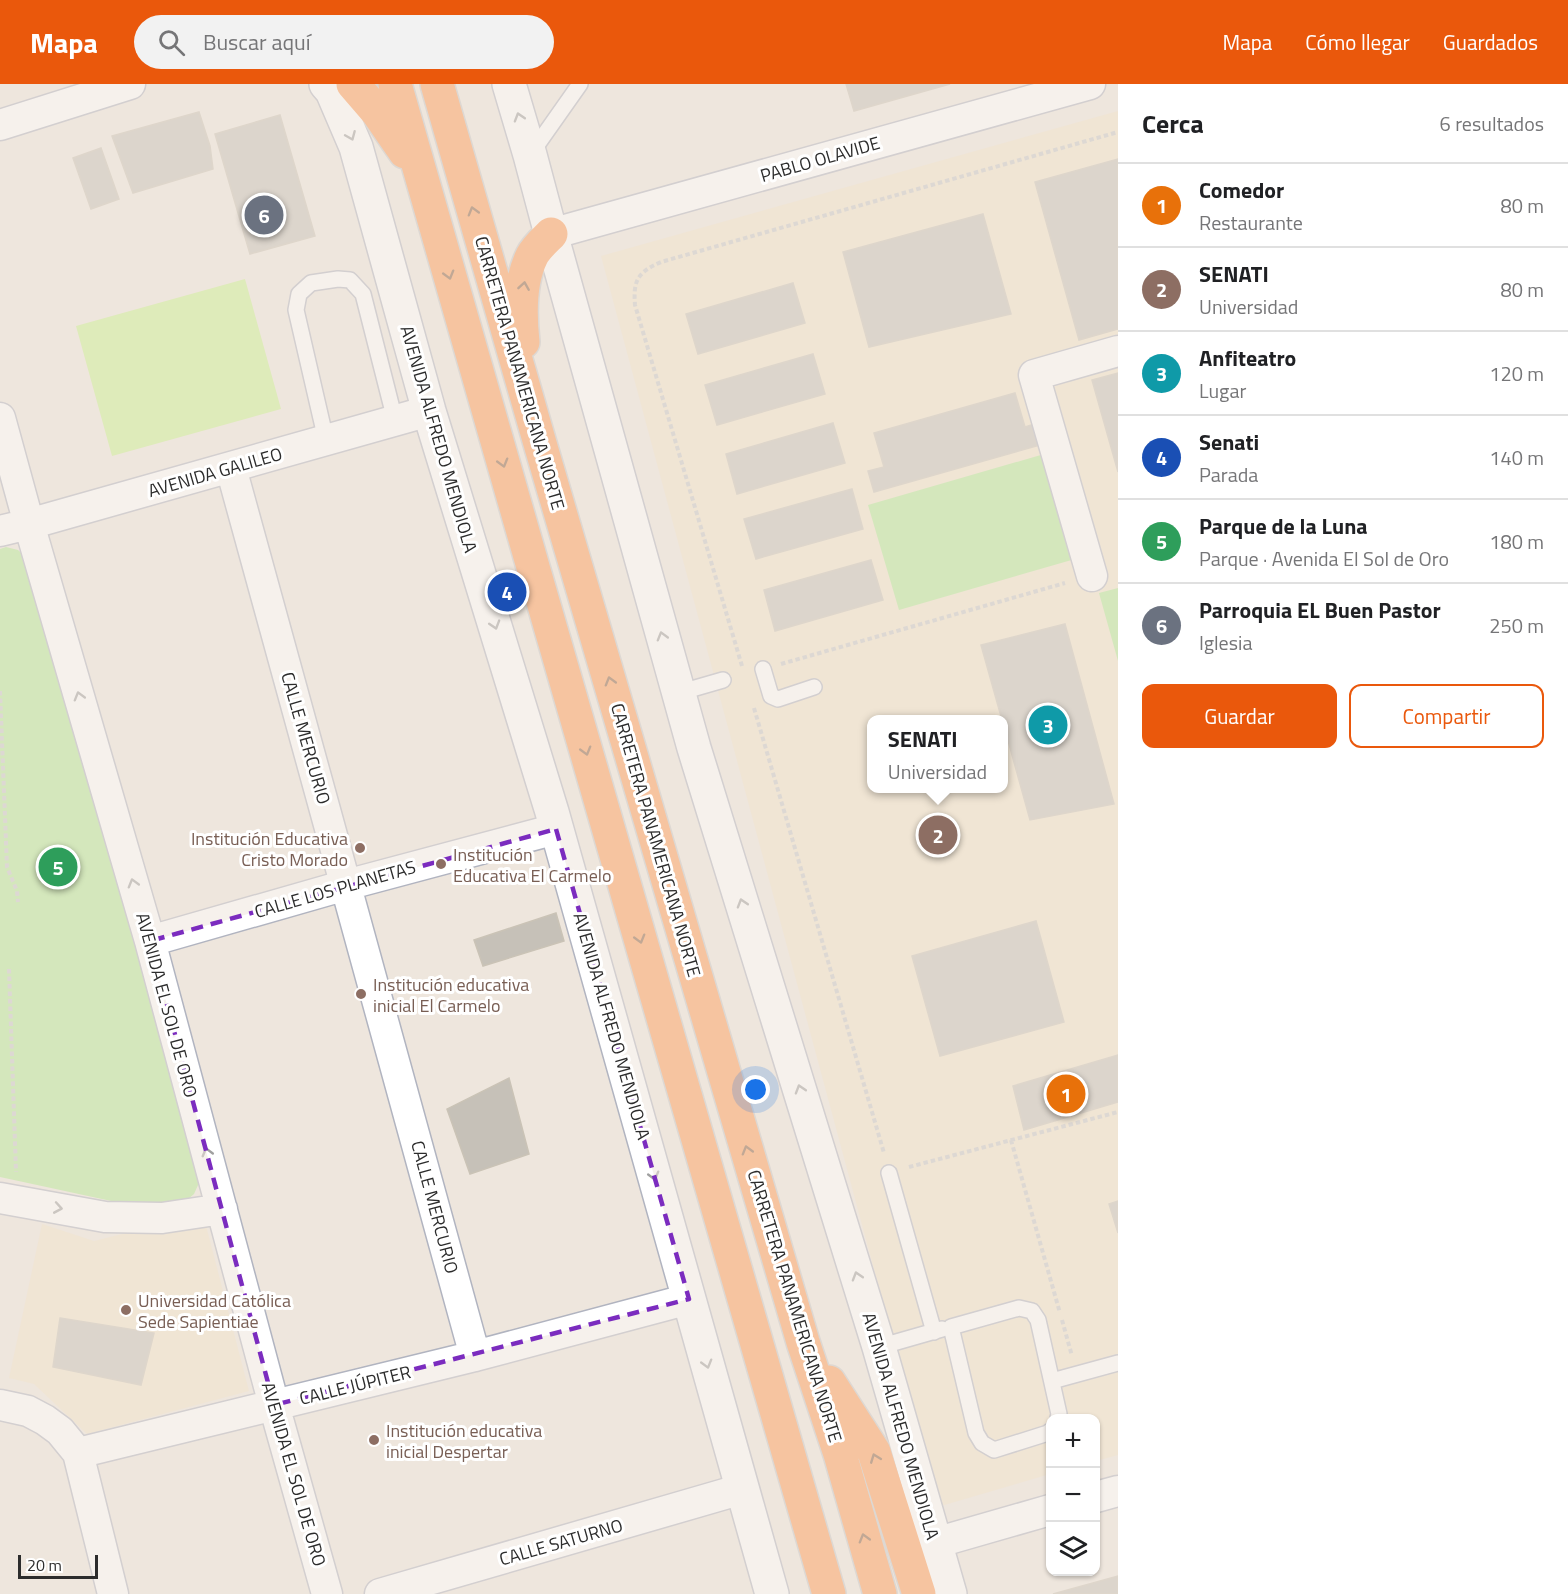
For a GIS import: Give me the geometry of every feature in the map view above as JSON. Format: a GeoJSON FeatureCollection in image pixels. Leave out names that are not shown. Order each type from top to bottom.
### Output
{"type":"FeatureCollection","features":[{"type":"Feature","properties":{"kind":"highway"},"geometry":{"type":"LineString","coordinates":[[353,84],[397,139],[422,179]]}},
{"type":"Feature","properties":{"kind":"highway"},"geometry":{"type":"LineString","coordinates":[[395,84],[825,1587]]}},
{"type":"Feature","properties":{"kind":"highway","name":"CARRETERA PANAMERICANA NORTE"},"geometry":{"type":"LineString","coordinates":[[437,84],[803,1342],[840,1454],[880,1594]]}},
{"type":"Feature","properties":{"kind":"highway"},"geometry":{"type":"LineString","coordinates":[[541,447],[522,339],[521,309],[523,282],[532,254],[550,234]]}},
{"type":"Feature","properties":{"kind":"highway"},"geometry":{"type":"LineString","coordinates":[[803,1342],[874,1452],[919,1594]]}},
{"type":"Feature","properties":{"kind":"main road","name":"AVENIDA ALFREDO MENDIOLA"},"geometry":{"type":"LineString","coordinates":[[326,84],[332,91],[356,147],[429,411],[552,812],[772,1594]]}},
{"type":"Feature","properties":{"kind":"main road","name":"AVENIDA ALFREDO MENDIOLA"},"geometry":{"type":"LineString","coordinates":[[509,84],[678,693],[879,1347],[950,1594]]}},
{"type":"Feature","properties":{"kind":"street"},"geometry":{"type":"LineString","coordinates":[[0,124],[130,84]]}},
{"type":"Feature","properties":{"kind":"street","name":"PABLO OLAVIDE"},"geometry":{"type":"LineString","coordinates":[[550,234],[1090,84]]}},
{"type":"Feature","properties":{"kind":"street"},"geometry":{"type":"LineString","coordinates":[[1092,576],[1034,375],[1118,351]]}},
{"type":"Feature","properties":{"kind":"street","name":"AVENIDA GALILEO"},"geometry":{"type":"LineString","coordinates":[[0,531],[429,411]]}},
{"type":"Feature","properties":{"kind":"street","name":"AVENIDA EL SOL DE ORO"},"geometry":{"type":"LineString","coordinates":[[0,418],[150,941],[273,1405],[327,1594]]}},
{"type":"Feature","properties":{"kind":"street","name":"CALLE MERCURIO"},"geometry":{"type":"LineString","coordinates":[[231,468],[475,1356]]}},
{"type":"Feature","properties":{"kind":"street","name":"CALLE LOS PLANETAS"},"geometry":{"type":"LineString","coordinates":[[150,941],[346,885],[556,829]]}},
{"type":"Feature","properties":{"kind":"street"},"geometry":{"type":"LineString","coordinates":[[8,1187],[105,1216],[162,1218],[222,1209]]}},
{"type":"Feature","properties":{"kind":"street","name":"CALLE JÚPITER"},"geometry":{"type":"LineString","coordinates":[[78,1454],[475,1356],[689,1299]]}},
{"type":"Feature","properties":{"kind":"street"},"geometry":{"type":"LineString","coordinates":[[0,1405],[28,1411],[45,1420],[60,1431],[78,1454],[113,1594]]}},
{"type":"Feature","properties":{"kind":"street","name":"CALLE SATURNO"},"geometry":{"type":"LineString","coordinates":[[380,1594],[742,1489]]}},
{"type":"Feature","properties":{"kind":"street"},"geometry":{"type":"LineString","coordinates":[[1100,1496],[1118,1491]]}},
{"type":"Feature","properties":{"kind":"street"},"geometry":{"type":"LineString","coordinates":[[935,1543],[1046,1511]]}},
{"type":"Feature","properties":{"kind":"lane"},"geometry":{"type":"LineString","coordinates":[[530,155],[580,84]]}},
{"type":"Feature","properties":{"kind":"lane"},"geometry":{"type":"LineString","coordinates":[[326,440],[296,310],[298,294],[311,282],[350,280],[363,294],[395,420]]}},
{"type":"Feature","properties":{"kind":"lane"},"geometry":{"type":"LineString","coordinates":[[764,669],[771,696],[774,698],[778,699],[814,687]]}},
{"type":"Feature","properties":{"kind":"lane"},"geometry":{"type":"LineString","coordinates":[[678,693],[723,680]]}},
{"type":"Feature","properties":{"kind":"lane"},"geometry":{"type":"LineString","coordinates":[[890,1173],[934,1332]]}},
{"type":"Feature","properties":{"kind":"lane"},"geometry":{"type":"LineString","coordinates":[[879,1347],[1019,1308],[1032,1311],[1038,1320],[1059,1414]]}},
{"type":"Feature","properties":{"kind":"lane"},"geometry":{"type":"LineString","coordinates":[[951,1327],[976,1433],[982,1443],[994,1450],[1046,1434]]}},
{"type":"Feature","properties":{"kind":"lane"},"geometry":{"type":"LineString","coordinates":[[1052,1381],[1118,1363]]}},
{"type":"Feature","properties":{"kind":"path"},"geometry":{"type":"LineString","coordinates":[[1092,576],[744,675],[635,305],[634,291],[637,278],[647,268],[661,262],[1118,132]]}},
{"type":"Feature","properties":{"kind":"path"},"geometry":{"type":"LineString","coordinates":[[0,691],[7,867],[17,891],[18,902]]}},
{"type":"Feature","properties":{"kind":"path"},"geometry":{"type":"LineString","coordinates":[[754,708],[890,1173],[1118,1112]]}},
{"type":"Feature","properties":{"kind":"path"},"geometry":{"type":"LineString","coordinates":[[8,1187],[9,969]]}},
{"type":"Feature","properties":{"kind":"path"},"geometry":{"type":"LineString","coordinates":[[1011,1140],[1077,1374]]}},
{"type":"Feature","properties":{"kind":"highlighted area"},"geometry":{"type":"Polygon","coordinates":[[[556,829],[689,1299],[274,1405],[150,941],[556,829]]]}},
{"type":"Feature","properties":{"kind":"shaded area"},"geometry":{"type":"Polygon","coordinates":[[[1118,111],[1118,1455],[1100,1460],[1100,1414],[1046,1414],[1046,1475],[941,1506],[913,1414],[601,256],[1118,111]]]}},
{"type":"Feature","properties":{"kind":"shaded area","name":"Universidad Católica Sede Sapientiae"},"geometry":{"type":"Polygon","coordinates":[[[203,1214],[249,1391],[87,1434],[34,1384],[9,1378],[42,1224],[94,1241],[203,1214]]]}},
{"type":"Feature","properties":{"kind":"green space"},"geometry":{"type":"Polygon","coordinates":[[[245,279],[281,409],[112,456],[76,326],[245,279]]]}},
{"type":"Feature","properties":{"kind":"green space"},"geometry":{"type":"Polygon","coordinates":[[[1051,452],[1082,557],[899,610],[868,505],[1051,452]]]}},
{"type":"Feature","properties":{"kind":"green space"},"geometry":{"type":"Polygon","coordinates":[[[6,547],[18,550],[29,560],[203,1174],[194,1194],[180,1206],[139,1207],[0,1177],[0,549],[6,547]]]}},
{"type":"Feature","properties":{"kind":"green space"},"geometry":{"type":"Polygon","coordinates":[[[1118,588],[1118,661],[1099,593],[1118,588]]]}},
{"type":"Feature","properties":{"kind":"building"},"geometry":{"type":"Polygon","coordinates":[[[846,84],[950,84],[854,111],[846,84]]]}},
{"type":"Feature","properties":{"kind":"building"},"geometry":{"type":"Polygon","coordinates":[[[199,112],[210,146],[213,169],[133,193],[112,136],[199,112]]]}},
{"type":"Feature","properties":{"kind":"building"},"geometry":{"type":"Polygon","coordinates":[[[280,115],[315,236],[250,254],[215,134],[280,115]]]}},
{"type":"Feature","properties":{"kind":"building"},"geometry":{"type":"Polygon","coordinates":[[[101,148],[119,199],[91,209],[73,158],[101,148]]]}},
{"type":"Feature","properties":{"kind":"building"},"geometry":{"type":"Polygon","coordinates":[[[1118,159],[1118,329],[1079,340],[1035,182],[1118,159]]]}},
{"type":"Feature","properties":{"kind":"building"},"geometry":{"type":"Polygon","coordinates":[[[983,214],[1011,314],[869,347],[843,252],[983,214]]]}},
{"type":"Feature","properties":{"kind":"building"},"geometry":{"type":"Polygon","coordinates":[[[793,283],[805,323],[698,354],[686,314],[793,283]]]}},
{"type":"Feature","properties":{"kind":"building"},"geometry":{"type":"Polygon","coordinates":[[[813,354],[825,394],[717,425],[705,385],[813,354]]]}},
{"type":"Feature","properties":{"kind":"building"},"geometry":{"type":"Polygon","coordinates":[[[1118,373],[1118,472],[1092,380],[1118,373]]]}},
{"type":"Feature","properties":{"kind":"building"},"geometry":{"type":"Polygon","coordinates":[[[1015,393],[1025,427],[1041,422],[1047,443],[874,492],[868,471],[884,467],[874,433],[1015,393]]]}},
{"type":"Feature","properties":{"kind":"building"},"geometry":{"type":"Polygon","coordinates":[[[833,423],[845,463],[737,494],[726,454],[833,423]]]}},
{"type":"Feature","properties":{"kind":"building"},"geometry":{"type":"Polygon","coordinates":[[[852,489],[863,529],[756,559],[744,519],[852,489]]]}},
{"type":"Feature","properties":{"kind":"building"},"geometry":{"type":"Polygon","coordinates":[[[871,560],[883,600],[775,631],[764,590],[871,560]]]}},
{"type":"Feature","properties":{"kind":"building"},"geometry":{"type":"Polygon","coordinates":[[[1065,624],[1114,804],[1030,820],[1008,740],[1008,715],[1001,715],[981,645],[1065,624]]]}},
{"type":"Feature","properties":{"kind":"building"},"geometry":{"type":"Polygon","coordinates":[[[556,913],[564,941],[483,966],[474,940],[556,913]]]}},
{"type":"Feature","properties":{"kind":"building"},"geometry":{"type":"Polygon","coordinates":[[[1036,921],[1064,1022],[940,1056],[912,956],[1036,921]]]}},
{"type":"Feature","properties":{"kind":"building"},"geometry":{"type":"Polygon","coordinates":[[[1118,1055],[1118,1102],[1024,1130],[1013,1086],[1118,1055]]]}},
{"type":"Feature","properties":{"kind":"building"},"geometry":{"type":"Polygon","coordinates":[[[509,1078],[529,1154],[470,1174],[447,1109],[509,1078]]]}},
{"type":"Feature","properties":{"kind":"building"},"geometry":{"type":"Polygon","coordinates":[[[1118,1201],[1118,1233],[1109,1204],[1118,1201]]]}},
{"type":"Feature","properties":{"kind":"building"},"geometry":{"type":"Polygon","coordinates":[[[60,1318],[154,1333],[141,1385],[53,1367],[60,1318]]]}},
{"type":"Feature","properties":{"kind":"building"},"geometry":{"type":"Polygon","coordinates":[[[1118,1576],[1118,1594],[1053,1594],[1118,1576]]]}},
{"type":"Feature","properties":{"kind":"place","name":"Parroquia EL Buen Pastor"},"geometry":{"type":"Point","coordinates":[264,215]}},
{"type":"Feature","properties":{"kind":"place","name":"Senati"},"geometry":{"type":"Point","coordinates":[507,592]}},
{"type":"Feature","properties":{"kind":"place","name":"Anfiteatro"},"geometry":{"type":"Point","coordinates":[1048,725]}},
{"type":"Feature","properties":{"kind":"place","name":"SENATI"},"geometry":{"type":"Point","coordinates":[938,835]}},
{"type":"Feature","properties":{"kind":"place","name":"Institución Educativa Cristo Morado"},"geometry":{"type":"Point","coordinates":[360,848]}},
{"type":"Feature","properties":{"kind":"place","name":"Institución Educativa El Carmelo"},"geometry":{"type":"Point","coordinates":[441,864]}},
{"type":"Feature","properties":{"kind":"place","name":"Parque de la Luna"},"geometry":{"type":"Point","coordinates":[58,867]}},
{"type":"Feature","properties":{"kind":"place","name":"Institución educativa inicial El Carmelo"},"geometry":{"type":"Point","coordinates":[361,994]}},
{"type":"Feature","properties":{"kind":"place","name":"Comedor"},"geometry":{"type":"Point","coordinates":[1066,1094]}},
{"type":"Feature","properties":{"kind":"place","name":"Universidad Católica Sede Sapientiae"},"geometry":{"type":"Point","coordinates":[126,1310]}},
{"type":"Feature","properties":{"kind":"place","name":"Institución educativa inicial Despertar"},"geometry":{"type":"Point","coordinates":[374,1440]}}]}
